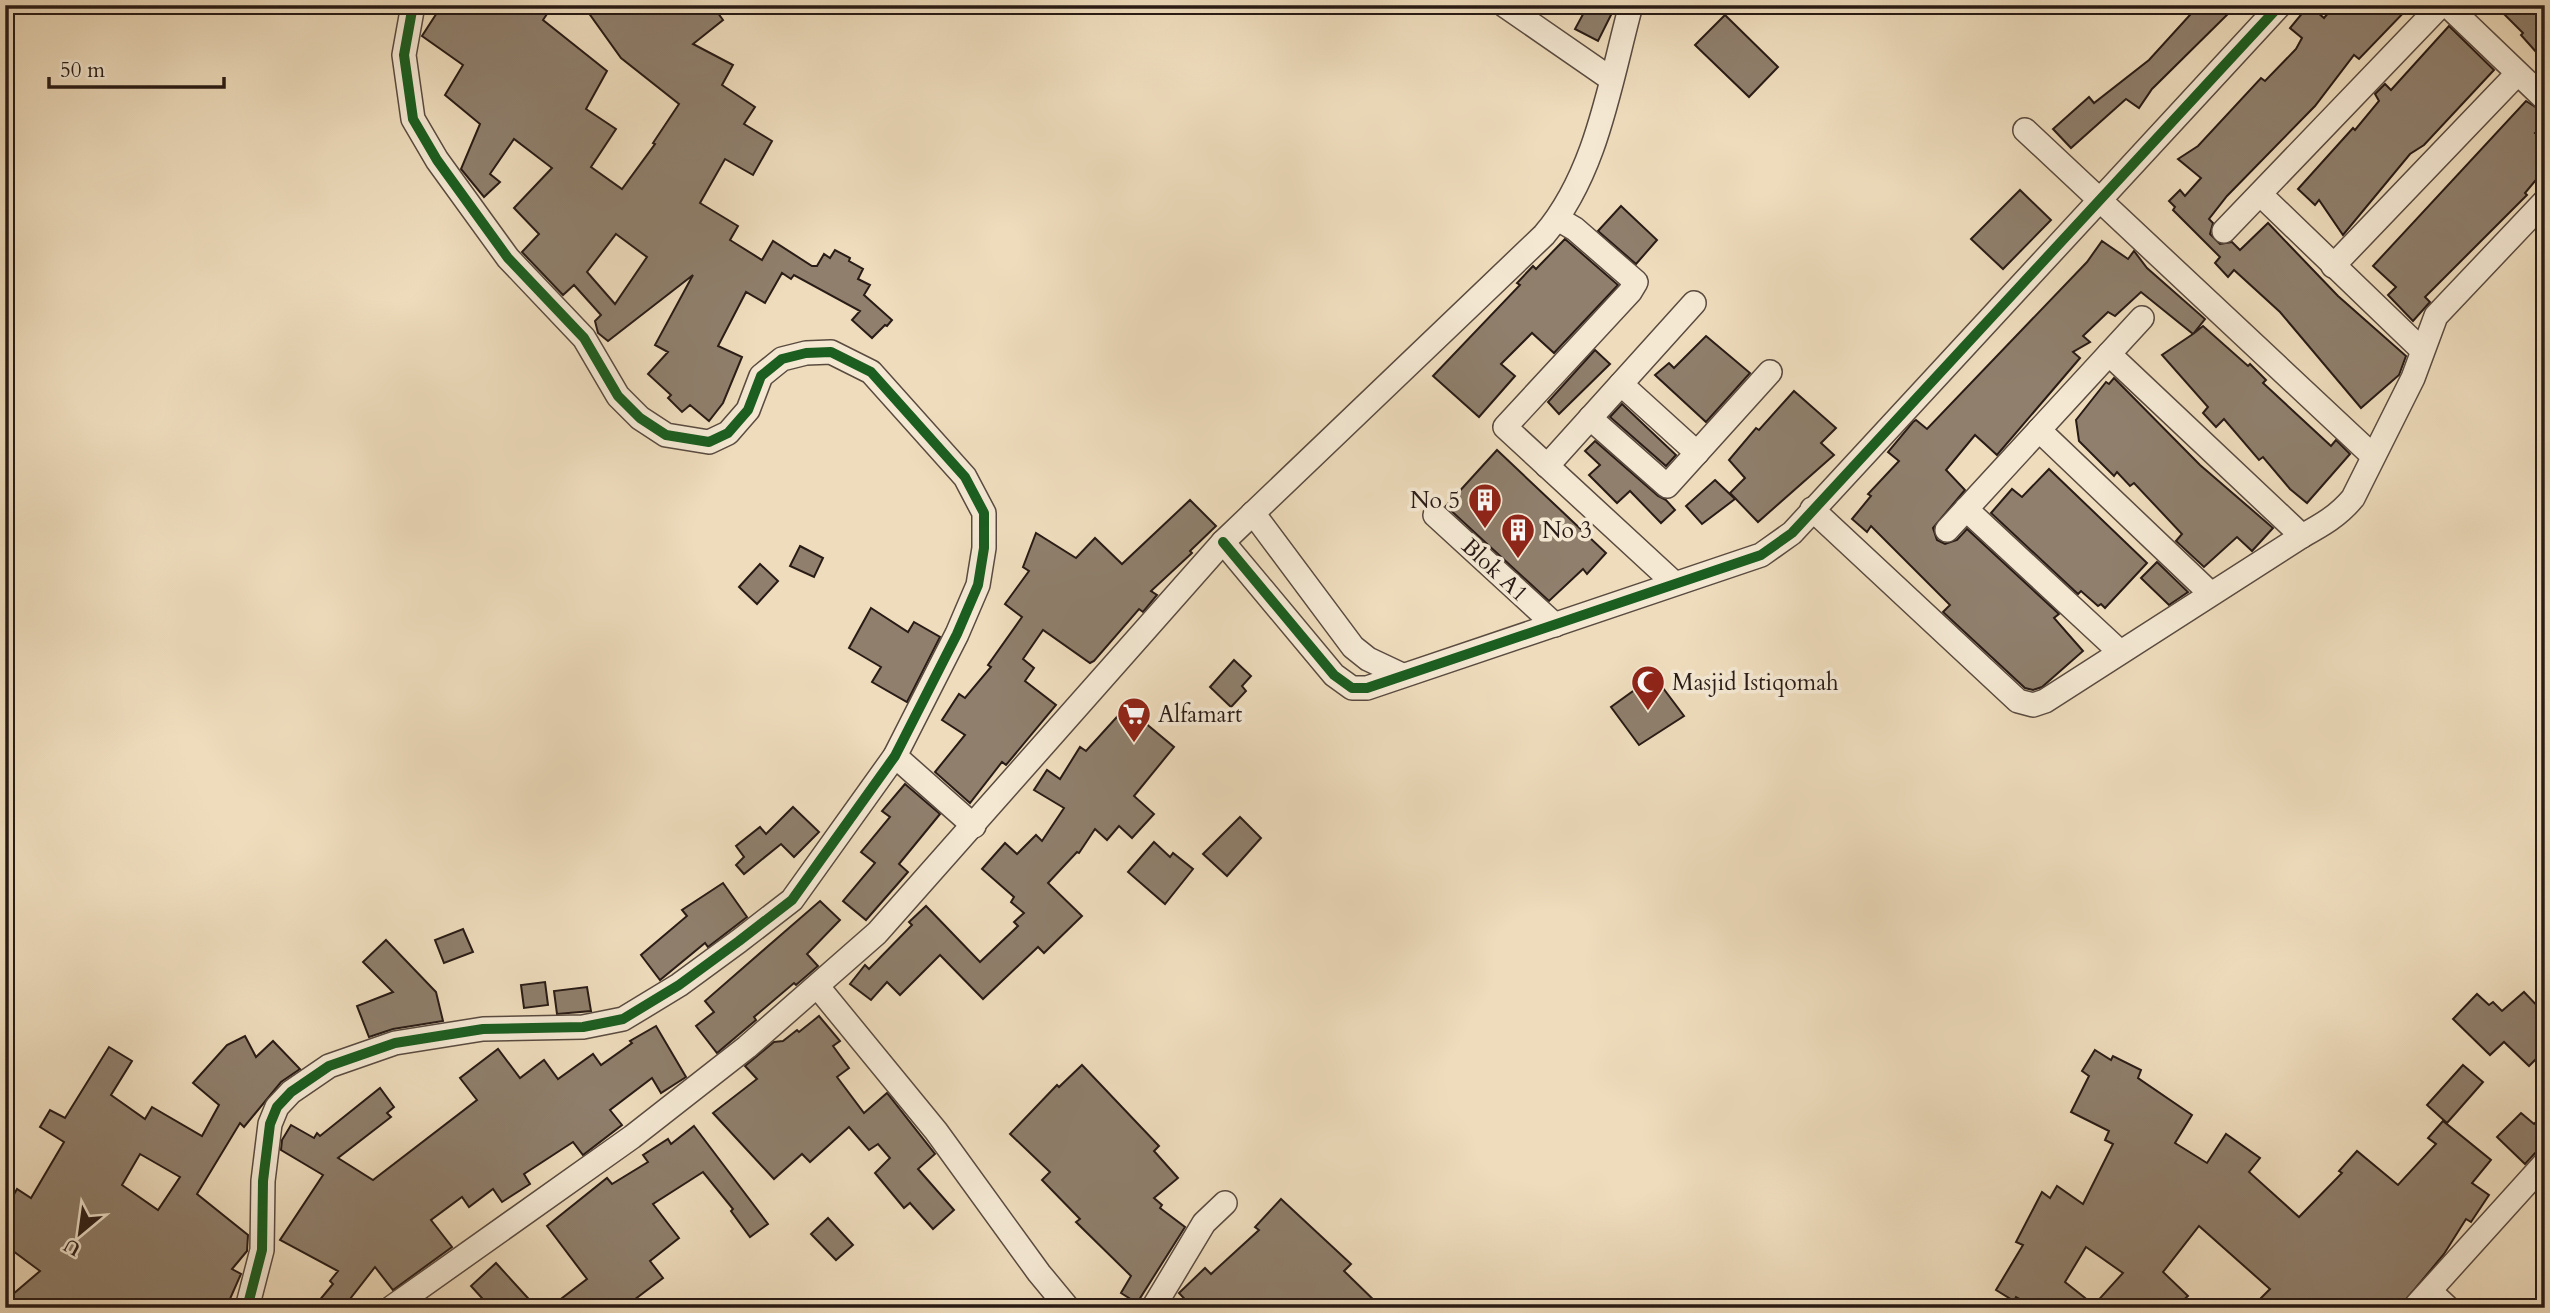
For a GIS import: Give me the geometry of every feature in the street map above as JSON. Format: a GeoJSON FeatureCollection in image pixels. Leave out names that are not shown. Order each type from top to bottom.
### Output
{"type":"FeatureCollection","features":[{"type":"Feature","properties":{"kind":"street"},"geometry":{"type":"LineString","coordinates":[[247,1308],[262,1250],[263,1181],[270,1124],[277,1107],[291,1092],[329,1066],[395,1043],[483,1029],[583,1027],[623,1019],[679,985],[792,900],[895,757],[957,634],[978,585],[984,548],[984,513],[965,477],[871,372],[831,352],[806,353],[782,359],[761,376],[748,410],[728,433],[709,442],[666,435],[640,418],[618,396],[584,338],[508,258],[438,160],[413,119],[404,55],[413,5]]}},
{"type":"Feature","properties":{"kind":"street"},"geometry":{"type":"LineString","coordinates":[[1504,5],[1611,79]]}},
{"type":"Feature","properties":{"kind":"street"},"geometry":{"type":"LineString","coordinates":[[390,1308],[632,1137],[818,987],[877,933],[1223,542],[1558,219],[1587,161],[1631,5]]}},
{"type":"Feature","properties":{"kind":"street"},"geometry":{"type":"LineString","coordinates":[[1223,542],[1343,682],[1352,688],[1367,688],[1673,582],[1760,555],[1781,543],[2280,5]]}},
{"type":"Feature","properties":{"kind":"street"},"geometry":{"type":"LineString","coordinates":[[2224,231],[2441,5]]}},
{"type":"Feature","properties":{"kind":"street"},"geometry":{"type":"LineString","coordinates":[[2447,5],[2545,99]]}},
{"type":"Feature","properties":{"kind":"street"},"geometry":{"type":"LineString","coordinates":[[2333,266],[2517,74]]}},
{"type":"Feature","properties":{"kind":"street"},"geometry":{"type":"LineString","coordinates":[[2025,130],[2373,456]]}},
{"type":"Feature","properties":{"kind":"street"},"geometry":{"type":"LineString","coordinates":[[2260,194],[2422,350]]}},
{"type":"Feature","properties":{"kind":"street"},"geometry":{"type":"LineString","coordinates":[[1812,509],[2018,701],[2033,705],[2045,701],[2210,593],[2333,519],[2344,509],[2353,498],[2413,378],[2436,316],[2545,201]]}},
{"type":"Feature","properties":{"kind":"street"},"geometry":{"type":"LineString","coordinates":[[1558,219],[1575,229],[1636,282],[1630,292],[1505,427],[1673,582]]}},
{"type":"Feature","properties":{"kind":"street"},"geometry":{"type":"LineString","coordinates":[[1547,466],[1694,303]]}},
{"type":"Feature","properties":{"kind":"street"},"geometry":{"type":"LineString","coordinates":[[1947,530],[2142,318]]}},
{"type":"Feature","properties":{"kind":"street"},"geometry":{"type":"LineString","coordinates":[[2109,354],[2302,536]]}},
{"type":"Feature","properties":{"kind":"street"},"geometry":{"type":"LineString","coordinates":[[1590,418],[1667,486],[1770,372]]}},
{"type":"Feature","properties":{"kind":"street"},"geometry":{"type":"LineString","coordinates":[[1621,384],[1697,453]]}},
{"type":"Feature","properties":{"kind":"street"},"geometry":{"type":"LineString","coordinates":[[2039,430],[2210,593]]}},
{"type":"Feature","properties":{"kind":"street"},"geometry":{"type":"LineString","coordinates":[[1966,509],[2119,651]]}},
{"type":"Feature","properties":{"kind":"street"},"geometry":{"type":"LineString","coordinates":[[1253,513],[1353,647],[1368,659],[1402,675]]}},
{"type":"Feature","properties":{"kind":"street","name":"Blok A1"},"geometry":{"type":"LineString","coordinates":[[1435,515],[1555,625]]}},
{"type":"Feature","properties":{"kind":"street"},"geometry":{"type":"LineString","coordinates":[[895,757],[974,826]]}},
{"type":"Feature","properties":{"kind":"street"},"geometry":{"type":"LineString","coordinates":[[818,987],[936,1131],[1039,1273],[1068,1308]]}},
{"type":"Feature","properties":{"kind":"street"},"geometry":{"type":"LineString","coordinates":[[2414,1308],[2545,1163]]}},
{"type":"Feature","properties":{"kind":"street"},"geometry":{"type":"LineString","coordinates":[[1153,1308],[1205,1223],[1225,1203]]}},
{"type":"Feature","properties":{"kind":"street"},"geometry":{"type":"LineString","coordinates":[[2431,1292],[2448,1308]]}},
{"type":"Feature","properties":{"kind":"building"},"geometry":{"type":"Polygon","coordinates":[[[442,5],[553,5],[543,20],[607,71],[586,109],[616,129],[591,167],[622,189],[655,144],[653,143],[679,104],[621,58],[583,5],[712,5],[723,20],[693,44],[733,65],[722,85],[755,107],[744,124],[772,141],[753,175],[725,159],[700,203],[738,226],[730,240],[762,260],[773,241],[812,266],[817,266],[824,254],[830,258],[835,250],[850,258],[849,261],[863,269],[858,279],[870,285],[864,295],[892,320],[872,338],[852,320],[860,311],[794,275],[791,279],[782,273],[765,303],[746,292],[718,346],[742,357],[723,403],[709,421],[690,405],[682,412],[668,398],[671,395],[648,374],[668,352],[655,345],[693,275],[608,341],[598,333],[595,321],[601,315],[574,285],[563,295],[522,252],[539,234],[514,208],[552,168],[514,139],[490,174],[500,182],[484,197],[461,169],[480,124],[445,95],[463,65],[422,36],[442,5]],[[616,234],[587,272],[615,304],[647,257],[616,234]]]}},
{"type":"Feature","properties":{"kind":"building"},"geometry":{"type":"Polygon","coordinates":[[[1588,5],[1616,5],[1598,41],[1575,29],[1588,5]]]}},
{"type":"Feature","properties":{"kind":"building"},"geometry":{"type":"Polygon","coordinates":[[[2199,5],[2237,5],[2152,89],[2139,108],[2126,99],[2071,148],[2053,129],[2089,97],[2094,103],[2149,60],[2199,5]]]}},
{"type":"Feature","properties":{"kind":"building"},"geometry":{"type":"Polygon","coordinates":[[[2309,5],[2324,18],[2335,5],[2411,5],[2359,59],[2354,55],[2315,106],[2227,196],[2209,219],[2213,223],[2210,234],[2220,244],[2232,242],[2240,250],[2268,223],[2338,296],[2406,356],[2399,375],[2361,408],[2280,312],[2234,270],[2228,277],[2215,263],[2220,257],[2173,210],[2175,207],[2169,201],[2180,190],[2185,196],[2201,178],[2178,159],[2198,146],[2261,78],[2265,81],[2296,49],[2302,38],[2290,28],[2309,5]]]}},
{"type":"Feature","properties":{"kind":"building"},"geometry":{"type":"Polygon","coordinates":[[[2495,5],[2545,5],[2545,62],[2521,35],[2523,33],[2495,5]]]}},
{"type":"Feature","properties":{"kind":"building"},"geometry":{"type":"Polygon","coordinates":[[[1725,15],[1778,67],[1749,97],[1695,45],[1725,15]]]}},
{"type":"Feature","properties":{"kind":"building"},"geometry":{"type":"Polygon","coordinates":[[[2449,26],[2494,70],[2424,145],[2410,154],[2343,235],[2319,200],[2315,205],[2298,189],[2379,101],[2375,94],[2385,84],[2391,90],[2449,26]]]}},
{"type":"Feature","properties":{"kind":"building"},"geometry":{"type":"Polygon","coordinates":[[[2526,101],[2545,113],[2545,124],[2535,133],[2545,142],[2545,169],[2525,193],[2527,195],[2425,297],[2430,302],[2413,321],[2388,295],[2396,287],[2373,266],[2526,101]]]}},
{"type":"Feature","properties":{"kind":"building"},"geometry":{"type":"Polygon","coordinates":[[[2020,190],[2051,220],[2003,269],[1971,239],[2020,190]]]}},
{"type":"Feature","properties":{"kind":"building"},"geometry":{"type":"Polygon","coordinates":[[[1621,206],[1657,240],[1636,264],[1598,231],[1621,206]]]}},
{"type":"Feature","properties":{"kind":"building"},"geometry":{"type":"Polygon","coordinates":[[[1565,239],[1618,285],[1554,353],[1532,333],[1501,364],[1515,376],[1479,417],[1433,376],[1520,285],[1517,283],[1533,266],[1536,269],[1565,239]]]}},
{"type":"Feature","properties":{"kind":"building"},"geometry":{"type":"Polygon","coordinates":[[[2102,241],[2128,259],[2134,251],[2147,268],[2205,319],[2193,334],[2141,292],[2115,316],[2108,312],[2083,336],[2090,342],[2073,352],[2080,358],[1997,455],[1975,435],[1946,470],[1965,490],[1933,528],[1937,540],[1945,544],[1957,540],[1967,529],[2059,614],[2054,618],[2083,651],[2042,687],[2033,690],[2025,688],[1943,612],[1950,605],[1871,526],[1867,532],[1852,519],[1871,496],[1868,494],[1899,461],[1888,452],[1913,422],[1916,420],[1927,429],[2087,262],[2102,241]]]}},
{"type":"Feature","properties":{"kind":"building"},"geometry":{"type":"Polygon","coordinates":[[[2203,326],[2248,366],[2250,364],[2266,380],[2263,383],[2331,446],[2336,440],[2350,454],[2307,503],[2290,489],[2263,457],[2259,460],[2224,419],[2216,427],[2203,413],[2208,407],[2162,355],[2203,326]]]}},
{"type":"Feature","properties":{"kind":"building"},"geometry":{"type":"Polygon","coordinates":[[[1706,336],[1750,373],[1706,422],[1655,375],[1669,363],[1674,368],[1706,336]]]}},
{"type":"Feature","properties":{"kind":"building"},"geometry":{"type":"Polygon","coordinates":[[[1595,350],[1610,364],[1559,414],[1548,402],[1595,350]]]}},
{"type":"Feature","properties":{"kind":"building"},"geometry":{"type":"Polygon","coordinates":[[[2114,378],[2200,465],[2273,528],[2252,551],[2237,537],[2204,567],[2176,541],[2182,534],[2134,483],[2130,486],[2117,472],[2114,476],[2079,441],[2076,420],[2106,382],[2109,384],[2114,378]]]}},
{"type":"Feature","properties":{"kind":"building"},"geometry":{"type":"Polygon","coordinates":[[[1794,391],[1836,428],[1821,443],[1834,455],[1758,522],[1730,493],[1745,478],[1729,460],[1756,428],[1759,430],[1794,391]]]}},
{"type":"Feature","properties":{"kind":"building"},"geometry":{"type":"Polygon","coordinates":[[[1622,404],[1676,455],[1666,466],[1610,417],[1622,404]]]}},
{"type":"Feature","properties":{"kind":"building"},"geometry":{"type":"Polygon","coordinates":[[[1595,441],[1675,510],[1661,523],[1630,491],[1617,503],[1589,475],[1600,465],[1585,451],[1595,441]]]}},
{"type":"Feature","properties":{"kind":"building"},"geometry":{"type":"Polygon","coordinates":[[[1497,450],[1606,553],[1587,574],[1583,569],[1549,601],[1446,506],[1497,450]]]}},
{"type":"Feature","properties":{"kind":"building"},"geometry":{"type":"Polygon","coordinates":[[[2049,469],[2147,563],[2105,608],[2101,604],[2098,606],[2081,591],[2078,594],[1991,513],[2012,489],[2022,497],[2049,469]]]}},
{"type":"Feature","properties":{"kind":"building"},"geometry":{"type":"Polygon","coordinates":[[[1715,480],[1735,499],[1702,524],[1686,506],[1715,480]]]}},
{"type":"Feature","properties":{"kind":"building"},"geometry":{"type":"Polygon","coordinates":[[[1190,500],[1216,526],[1190,551],[1192,553],[1151,591],[1157,595],[1143,612],[1139,609],[1094,661],[1090,663],[1043,630],[1023,659],[1034,668],[1025,681],[1056,705],[1006,765],[1002,762],[970,803],[935,772],[965,735],[942,720],[959,694],[965,698],[991,667],[988,665],[1022,617],[1005,604],[1029,571],[1023,567],[1036,533],[1076,558],[1095,538],[1122,564],[1190,500]]]}},
{"type":"Feature","properties":{"kind":"building"},"geometry":{"type":"Polygon","coordinates":[[[800,546],[823,558],[814,577],[790,566],[800,546]]]}},
{"type":"Feature","properties":{"kind":"building"},"geometry":{"type":"Polygon","coordinates":[[[2157,562],[2188,592],[2169,605],[2141,578],[2157,562]]]}},
{"type":"Feature","properties":{"kind":"building"},"geometry":{"type":"Polygon","coordinates":[[[760,564],[778,581],[757,604],[739,587],[760,564]]]}},
{"type":"Feature","properties":{"kind":"building"},"geometry":{"type":"Polygon","coordinates":[[[871,608],[908,632],[914,622],[940,637],[907,702],[872,682],[881,667],[849,648],[871,608]]]}},
{"type":"Feature","properties":{"kind":"building"},"geometry":{"type":"Polygon","coordinates":[[[1234,660],[1251,676],[1242,686],[1246,691],[1231,707],[1210,687],[1234,660]]]}},
{"type":"Feature","properties":{"kind":"building","name":"Masjid Istiqomah"},"geometry":{"type":"Polygon","coordinates":[[[1654,676],[1684,716],[1639,745],[1611,707],[1654,676]]]}},
{"type":"Feature","properties":{"kind":"building"},"geometry":{"type":"Polygon","coordinates":[[[1126,707],[1174,747],[1134,796],[1154,814],[1132,838],[1119,826],[1107,840],[1095,829],[1079,853],[1077,852],[1048,883],[1082,916],[1044,953],[1038,947],[983,999],[940,955],[900,995],[887,982],[871,1000],[850,984],[865,965],[869,969],[912,925],[909,922],[926,906],[980,962],[1018,926],[1014,922],[1024,913],[1011,902],[1014,897],[982,869],[1005,843],[1017,854],[1036,835],[1042,841],[1064,808],[1034,790],[1047,770],[1060,779],[1080,747],[1086,751],[1126,707]]]}},
{"type":"Feature","properties":{"kind":"building"},"geometry":{"type":"Polygon","coordinates":[[[905,784],[940,814],[899,864],[908,872],[866,920],[843,901],[875,863],[861,852],[890,817],[882,811],[905,784]]]}},
{"type":"Feature","properties":{"kind":"building"},"geometry":{"type":"Polygon","coordinates":[[[793,807],[819,832],[794,857],[781,844],[744,874],[736,865],[744,857],[736,846],[760,827],[766,834],[793,807]]]}},
{"type":"Feature","properties":{"kind":"building"},"geometry":{"type":"Polygon","coordinates":[[[1240,817],[1261,838],[1227,876],[1203,854],[1240,817]]]}},
{"type":"Feature","properties":{"kind":"building"},"geometry":{"type":"Polygon","coordinates":[[[1154,842],[1170,857],[1173,853],[1193,869],[1165,904],[1128,872],[1154,842]]]}},
{"type":"Feature","properties":{"kind":"building"},"geometry":{"type":"Polygon","coordinates":[[[723,883],[747,917],[708,947],[705,943],[660,980],[641,955],[687,916],[682,910],[723,883]]]}},
{"type":"Feature","properties":{"kind":"building"},"geometry":{"type":"Polygon","coordinates":[[[820,901],[840,920],[807,954],[818,966],[754,1017],[756,1020],[717,1053],[696,1026],[714,1012],[705,1001],[820,901]]]}},
{"type":"Feature","properties":{"kind":"building"},"geometry":{"type":"Polygon","coordinates":[[[463,929],[473,952],[444,963],[435,940],[463,929]]]}},
{"type":"Feature","properties":{"kind":"building"},"geometry":{"type":"Polygon","coordinates":[[[386,940],[436,992],[443,1021],[393,1029],[369,1037],[357,1006],[393,992],[363,962],[386,940]]]}},
{"type":"Feature","properties":{"kind":"building"},"geometry":{"type":"Polygon","coordinates":[[[545,982],[548,1005],[524,1008],[521,985],[545,982]]]}},
{"type":"Feature","properties":{"kind":"building"},"geometry":{"type":"Polygon","coordinates":[[[587,987],[591,1011],[557,1014],[554,991],[587,987]]]}},
{"type":"Feature","properties":{"kind":"building"},"geometry":{"type":"Polygon","coordinates":[[[2524,992],[2545,1014],[2545,1050],[2529,1066],[2504,1042],[2490,1055],[2453,1019],[2477,994],[2489,1005],[2493,1002],[2502,1011],[2524,992]]]}},
{"type":"Feature","properties":{"kind":"building"},"geometry":{"type":"Polygon","coordinates":[[[819,1016],[840,1041],[833,1046],[849,1068],[837,1077],[864,1113],[887,1093],[935,1154],[918,1169],[954,1210],[933,1229],[910,1203],[904,1208],[875,1173],[890,1158],[878,1144],[869,1150],[849,1127],[810,1162],[802,1154],[774,1179],[713,1113],[757,1079],[745,1066],[774,1042],[783,1041],[797,1030],[799,1032],[819,1016]]]}},
{"type":"Feature","properties":{"kind":"building"},"geometry":{"type":"Polygon","coordinates":[[[656,1026],[686,1077],[661,1093],[652,1078],[610,1110],[622,1125],[583,1155],[573,1142],[524,1174],[530,1184],[502,1202],[493,1189],[469,1207],[462,1197],[431,1220],[452,1247],[393,1290],[375,1267],[343,1308],[313,1308],[333,1284],[330,1281],[338,1271],[280,1240],[323,1175],[281,1150],[282,1140],[291,1125],[314,1138],[317,1133],[320,1136],[380,1088],[394,1107],[387,1113],[391,1117],[338,1158],[373,1180],[477,1100],[460,1078],[498,1049],[520,1078],[544,1060],[558,1079],[593,1054],[601,1065],[632,1043],[630,1041],[656,1026]]]}},
{"type":"Feature","properties":{"kind":"building"},"geometry":{"type":"Polygon","coordinates":[[[245,1036],[256,1057],[273,1041],[300,1069],[281,1082],[244,1127],[240,1123],[197,1194],[248,1235],[247,1251],[232,1269],[241,1274],[226,1308],[5,1308],[5,1301],[40,1271],[5,1245],[5,1194],[12,1198],[17,1189],[31,1198],[64,1142],[40,1127],[50,1110],[65,1118],[109,1047],[132,1061],[111,1095],[145,1119],[152,1107],[202,1136],[219,1105],[193,1083],[227,1045],[245,1036]],[[140,1154],[122,1185],[158,1210],[180,1177],[140,1154]]]}},
{"type":"Feature","properties":{"kind":"building"},"geometry":{"type":"Polygon","coordinates":[[[2095,1050],[2111,1060],[2113,1056],[2141,1070],[2138,1078],[2192,1115],[2175,1143],[2207,1163],[2226,1134],[2260,1158],[2249,1172],[2299,1217],[2342,1173],[2339,1171],[2357,1151],[2398,1185],[2436,1144],[2428,1138],[2443,1121],[2491,1160],[2472,1183],[2489,1195],[2471,1222],[2466,1219],[2444,1254],[2399,1308],[2251,1308],[2270,1289],[2199,1226],[2163,1272],[2188,1296],[2174,1308],[2037,1308],[2016,1297],[2014,1301],[1996,1290],[2023,1245],[2016,1242],[2042,1192],[2050,1198],[2057,1186],[2083,1204],[2113,1144],[2105,1140],[2109,1131],[2071,1112],[2089,1076],[2082,1071],[2095,1050]],[[2086,1247],[2065,1282],[2094,1305],[2123,1273],[2086,1247]]]}},
{"type":"Feature","properties":{"kind":"building"},"geometry":{"type":"Polygon","coordinates":[[[1082,1065],[1159,1146],[1154,1151],[1178,1178],[1154,1198],[1162,1205],[1160,1208],[1185,1227],[1137,1303],[1121,1293],[1131,1276],[1076,1222],[1080,1219],[1042,1180],[1050,1172],[1010,1134],[1057,1085],[1059,1087],[1082,1065]]]}},
{"type":"Feature","properties":{"kind":"building"},"geometry":{"type":"Polygon","coordinates":[[[2463,1065],[2483,1082],[2447,1123],[2427,1105],[2463,1065]]]}},
{"type":"Feature","properties":{"kind":"building"},"geometry":{"type":"Polygon","coordinates":[[[2521,1113],[2534,1124],[2545,1113],[2545,1149],[2535,1153],[2525,1164],[2497,1137],[2521,1113]]]}},
{"type":"Feature","properties":{"kind":"building"},"geometry":{"type":"Polygon","coordinates":[[[694,1126],[768,1224],[750,1237],[731,1211],[733,1209],[703,1172],[653,1204],[679,1238],[650,1261],[663,1278],[634,1300],[640,1308],[549,1308],[587,1279],[547,1226],[607,1178],[612,1184],[648,1162],[643,1155],[668,1139],[671,1144],[694,1126]]]}},
{"type":"Feature","properties":{"kind":"building"},"geometry":{"type":"Polygon","coordinates":[[[1281,1199],[1351,1264],[1344,1271],[1382,1308],[1193,1308],[1179,1293],[1205,1268],[1211,1274],[1259,1230],[1255,1227],[1281,1199]]]}},
{"type":"Feature","properties":{"kind":"building"},"geometry":{"type":"Polygon","coordinates":[[[828,1218],[853,1245],[836,1260],[811,1234],[828,1218]]]}},
{"type":"Feature","properties":{"kind":"building"},"geometry":{"type":"Polygon","coordinates":[[[496,1263],[537,1308],[491,1308],[471,1286],[496,1263]]]}},
{"type":"Feature","properties":{"kind":"cycle path"},"geometry":{"type":"LineString","coordinates":[[247,1308],[262,1250],[263,1181],[270,1124],[277,1107],[291,1092],[329,1066],[395,1043],[483,1029],[583,1027],[623,1019],[679,985],[792,900],[895,756],[957,634],[978,585],[984,548],[984,513],[965,477],[871,372],[831,352],[806,353],[782,359],[761,376],[748,410],[728,433],[709,442],[666,435],[640,418],[618,396],[584,338],[508,258],[437,160],[413,119],[404,55],[413,5]]}},
{"type":"Feature","properties":{"kind":"cycle path"},"geometry":{"type":"LineString","coordinates":[[1223,542],[1334,675],[1352,688],[1367,688],[1761,555],[1792,533],[2280,5]]}},
{"type":"Feature","properties":{"kind":"place","name":"No 5"},"geometry":{"type":"Point","coordinates":[1485,530]}},
{"type":"Feature","properties":{"kind":"place","name":"No 3"},"geometry":{"type":"Point","coordinates":[1518,560]}},
{"type":"Feature","properties":{"kind":"place","name":"Masjid Istiqomah"},"geometry":{"type":"Point","coordinates":[1648,712]}},
{"type":"Feature","properties":{"kind":"place","name":"Alfamart"},"geometry":{"type":"Point","coordinates":[1134,744]}}]}
